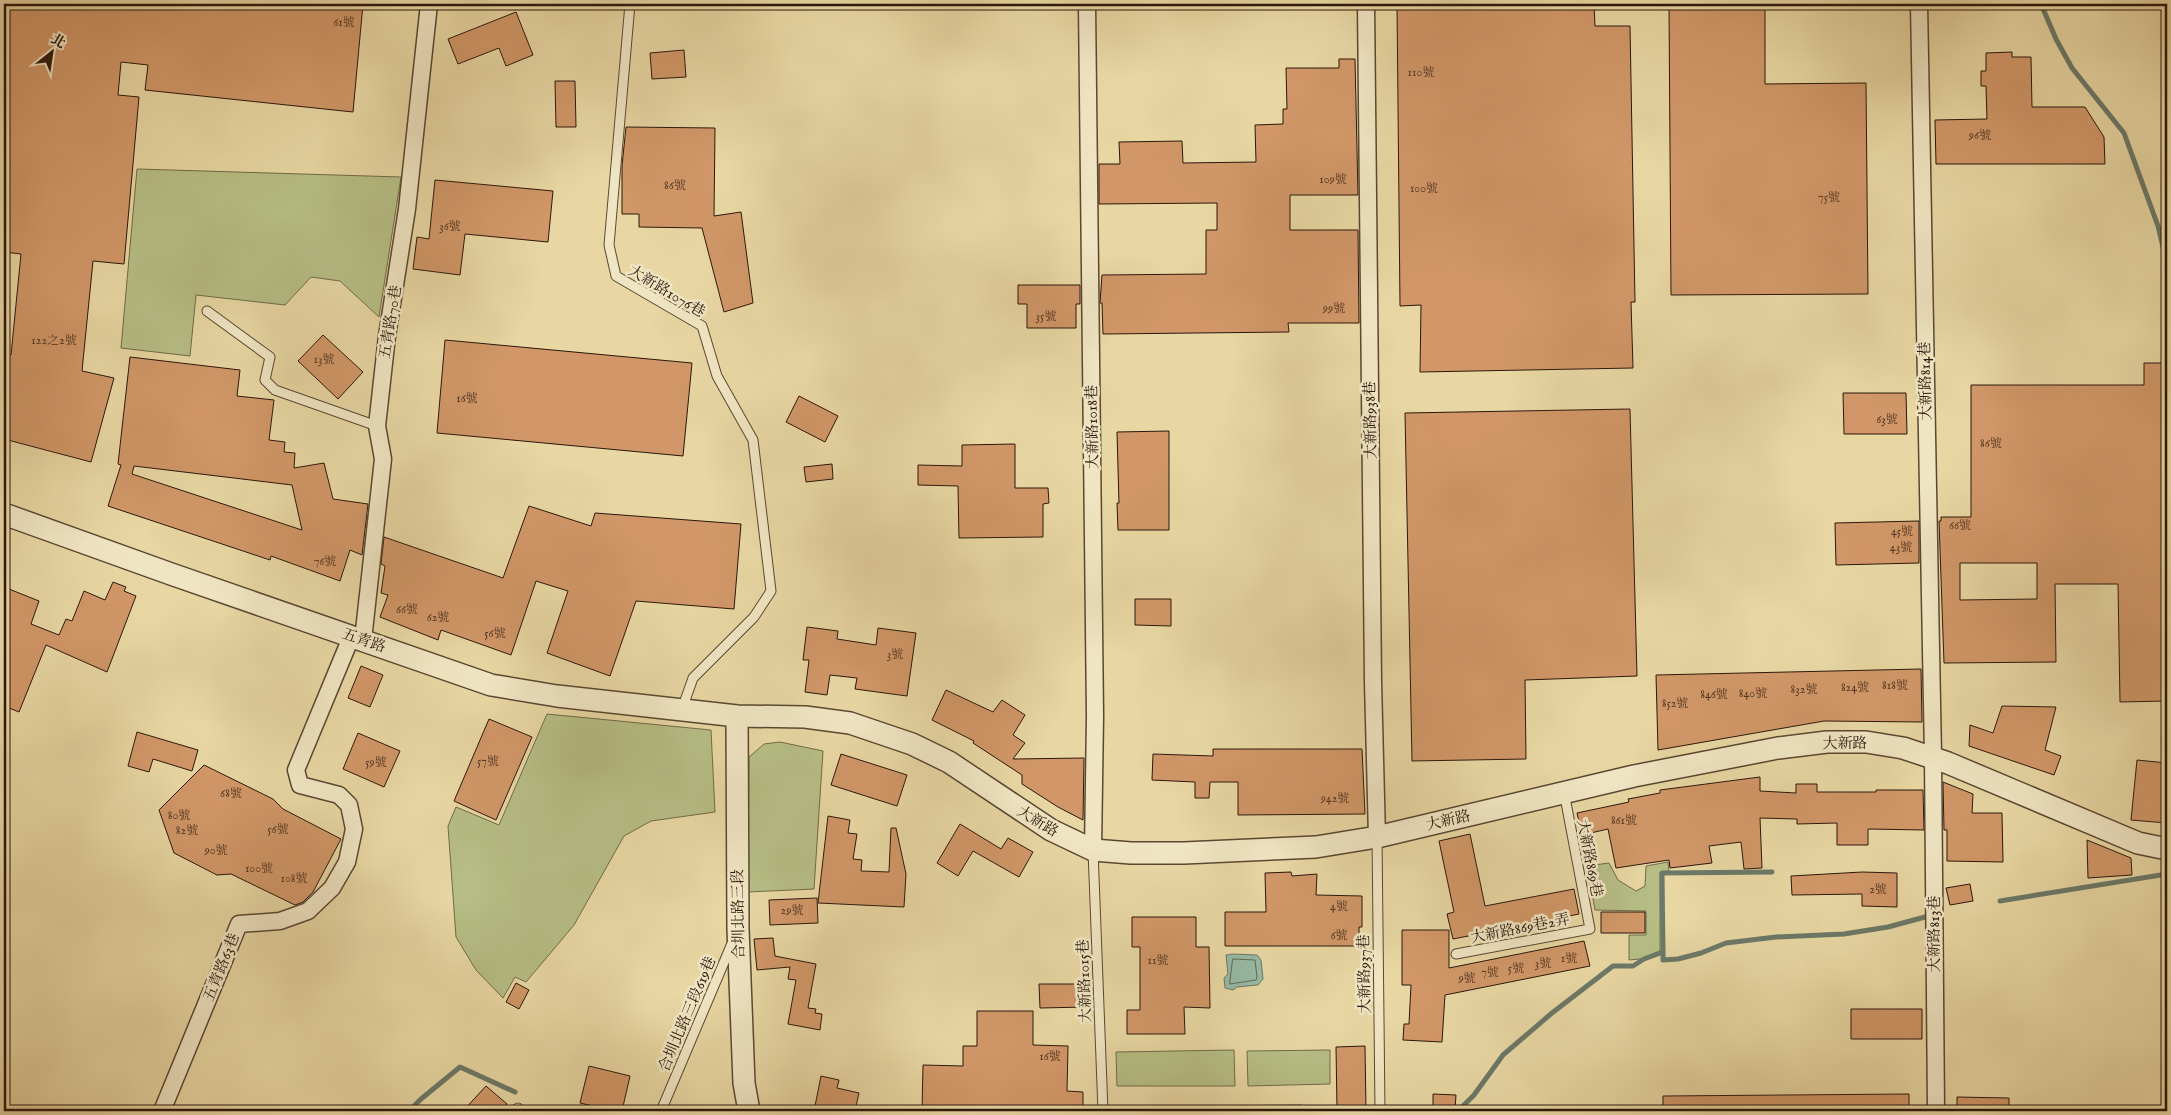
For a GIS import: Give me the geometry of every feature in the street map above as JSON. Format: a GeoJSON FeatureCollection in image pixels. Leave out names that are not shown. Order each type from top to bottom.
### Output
{"type":"FeatureCollection","features":[{"type":"Feature","properties":{"kind":"street","name":"五青路70巷"},"geometry":{"type":"LineString","coordinates":[[357,638],[383,459],[377,426],[386,336],[408,209],[429,4]]}},
{"type":"Feature","properties":{"kind":"street","name":"大新路1018巷"},"geometry":{"type":"LineString","coordinates":[[1087,4],[1095,716],[1092,850]]}},
{"type":"Feature","properties":{"kind":"street","name":"大新路938巷"},"geometry":{"type":"LineString","coordinates":[[1366,4],[1373,692],[1377,837]]}},
{"type":"Feature","properties":{"kind":"street","name":"大新路814巷"},"geometry":{"type":"LineString","coordinates":[[1920,4],[1933,758]]}},
{"type":"Feature","properties":{"kind":"street","name":"五青路"},"geometry":{"type":"LineString","coordinates":[[4,514],[171,574],[491,684],[557,696],[737,716]]}},
{"type":"Feature","properties":{"kind":"street","name":"五青路63巷"},"geometry":{"type":"LineString","coordinates":[[162,1111],[239,924],[280,921],[308,911],[332,888],[347,862],[354,829],[349,805],[339,795],[300,785],[296,770],[357,638]]}},
{"type":"Feature","properties":{"kind":"street","name":"大新路"},"geometry":{"type":"LineString","coordinates":[[737,716],[805,717],[850,723],[912,744],[949,762],[1051,830],[1092,850],[1131,853],[1232,852],[1316,847],[1377,837],[1564,792],[1778,748],[1827,742],[1866,742],[1894,746],[1933,758],[2138,843],[2167,849]]}},
{"type":"Feature","properties":{"kind":"street","name":"合圳北路三段"},"geometry":{"type":"LineString","coordinates":[[737,716],[738,928],[744,1083],[749,1111]]}},
{"type":"Feature","properties":{"kind":"street","name":"大新路813巷"},"geometry":{"type":"LineString","coordinates":[[1933,758],[1936,1111]]}},
{"type":"Feature","properties":{"kind":"lane","name":"大新路1076巷"},"geometry":{"type":"LineString","coordinates":[[630,4],[609,245],[616,276],[702,326],[717,376],[752,440],[771,591],[754,617],[693,678],[682,709]]}},
{"type":"Feature","properties":{"kind":"lane"},"geometry":{"type":"LineString","coordinates":[[207,311],[270,357],[265,380],[275,390],[377,426]]}},
{"type":"Feature","properties":{"kind":"lane","name":"大新路869巷"},"geometry":{"type":"LineString","coordinates":[[1564,792],[1590,929]]}},
{"type":"Feature","properties":{"kind":"lane","name":"大新路937巷"},"geometry":{"type":"LineString","coordinates":[[1377,837],[1380,1111]]}},
{"type":"Feature","properties":{"kind":"lane","name":"大新路1015巷"},"geometry":{"type":"LineString","coordinates":[[1092,850],[1103,1111]]}},
{"type":"Feature","properties":{"kind":"lane","name":"合圳北路三段619巷"},"geometry":{"type":"LineString","coordinates":[[661,1111],[738,928]]}},
{"type":"Feature","properties":{"kind":"lane","name":"大新路869巷2弄"},"geometry":{"type":"LineString","coordinates":[[1456,954],[1590,929]]}},
{"type":"Feature","properties":{"kind":"green space"},"geometry":{"type":"Polygon","coordinates":[[[137,169],[401,177],[379,317],[340,281],[311,277],[285,305],[196,295],[190,356],[121,348],[137,169]]]}},
{"type":"Feature","properties":{"kind":"green space"},"geometry":{"type":"Polygon","coordinates":[[[547,714],[711,730],[715,812],[651,821],[624,836],[574,925],[526,982],[515,977],[503,998],[476,970],[456,937],[448,826],[456,807],[499,825],[547,714]]]}},
{"type":"Feature","properties":{"kind":"green space"},"geometry":{"type":"Polygon","coordinates":[[[780,742],[823,751],[814,889],[748,892],[749,757],[764,744],[780,742]]]}},
{"type":"Feature","properties":{"kind":"green space"},"geometry":{"type":"Polygon","coordinates":[[[1668,862],[1669,871],[1660,872],[1660,951],[1640,959],[1629,960],[1629,935],[1646,935],[1646,911],[1595,910],[1587,866],[1609,863],[1618,880],[1636,891],[1645,886],[1646,866],[1668,862]]]}},
{"type":"Feature","properties":{"kind":"green space"},"geometry":{"type":"Polygon","coordinates":[[[1234,1050],[1235,1086],[1117,1086],[1116,1052],[1234,1050]]]}},
{"type":"Feature","properties":{"kind":"green space"},"geometry":{"type":"Polygon","coordinates":[[[1330,1050],[1330,1084],[1248,1086],[1247,1051],[1330,1050]]]}},
{"type":"Feature","properties":{"kind":"green space"},"geometry":{"type":"Polygon","coordinates":[[[1302,1105],[1302,1111],[1118,1111],[1118,1107],[1302,1105]]]}},
{"type":"Feature","properties":{"kind":"water"},"geometry":{"type":"Polygon","coordinates":[[[1226,955],[1257,955],[1261,960],[1263,979],[1258,985],[1237,987],[1233,990],[1225,988],[1224,978],[1228,974],[1226,955]]]}},
{"type":"Feature","properties":{"kind":"building"},"geometry":{"type":"Polygon","coordinates":[[[4,4],[363,4],[353,112],[145,90],[148,65],[121,62],[118,95],[139,97],[124,264],[93,261],[82,371],[114,378],[91,462],[4,439],[4,354],[11,355],[21,254],[4,252],[4,4]]]}},
{"type":"Feature","properties":{"kind":"building"},"geometry":{"type":"Polygon","coordinates":[[[1397,4],[1594,4],[1595,26],[1630,26],[1635,302],[1631,302],[1633,368],[1420,372],[1421,305],[1400,306],[1397,4]]]}},
{"type":"Feature","properties":{"kind":"building"},"geometry":{"type":"Polygon","coordinates":[[[1669,4],[1765,4],[1765,84],[1866,83],[1868,294],[1671,295],[1669,4]]]}},
{"type":"Feature","properties":{"kind":"building"},"geometry":{"type":"Polygon","coordinates":[[[516,12],[533,55],[506,66],[499,48],[458,64],[448,39],[516,12]]]}},
{"type":"Feature","properties":{"kind":"building"},"geometry":{"type":"Polygon","coordinates":[[[684,50],[686,77],[652,79],[650,53],[684,50]]]}},
{"type":"Feature","properties":{"kind":"building"},"geometry":{"type":"Polygon","coordinates":[[[2012,52],[2012,57],[2031,57],[2032,107],[2085,107],[2104,137],[2105,164],[1936,164],[1935,120],[1987,119],[1986,86],[1981,86],[1981,71],[1986,71],[1986,53],[2012,52]]]}},
{"type":"Feature","properties":{"kind":"building"},"geometry":{"type":"Polygon","coordinates":[[[1339,59],[1355,59],[1358,195],[1290,195],[1290,230],[1358,230],[1359,323],[1288,323],[1289,332],[1103,334],[1102,303],[1100,303],[1102,275],[1206,274],[1206,230],[1217,230],[1217,203],[1099,204],[1099,164],[1120,164],[1119,142],[1182,141],[1183,163],[1256,162],[1255,125],[1283,124],[1283,109],[1287,109],[1286,68],[1339,68],[1339,59]]]}},
{"type":"Feature","properties":{"kind":"building"},"geometry":{"type":"Polygon","coordinates":[[[555,81],[575,81],[576,127],[556,127],[555,81]]]}},
{"type":"Feature","properties":{"kind":"building"},"geometry":{"type":"Polygon","coordinates":[[[626,127],[715,128],[714,216],[741,212],[753,303],[724,312],[702,228],[639,227],[639,214],[622,214],[622,166],[626,127]]]}},
{"type":"Feature","properties":{"kind":"building"},"geometry":{"type":"Polygon","coordinates":[[[435,180],[553,191],[548,242],[465,234],[460,275],[413,269],[417,237],[429,239],[435,180]]]}},
{"type":"Feature","properties":{"kind":"building"},"geometry":{"type":"Polygon","coordinates":[[[1018,285],[1080,285],[1080,304],[1076,304],[1076,328],[1027,328],[1027,304],[1018,304],[1018,285]]]}},
{"type":"Feature","properties":{"kind":"building"},"geometry":{"type":"Polygon","coordinates":[[[323,335],[363,372],[338,399],[298,361],[323,335]]]}},
{"type":"Feature","properties":{"kind":"building"},"geometry":{"type":"Polygon","coordinates":[[[445,340],[692,363],[683,456],[437,433],[445,340]]]}},
{"type":"Feature","properties":{"kind":"building"},"geometry":{"type":"Polygon","coordinates":[[[130,357],[240,370],[237,396],[274,400],[269,440],[285,442],[284,452],[295,453],[294,468],[324,463],[333,499],[368,504],[362,555],[350,550],[340,581],[271,556],[270,560],[108,506],[121,465],[118,464],[130,357]],[[134,466],[132,474],[302,530],[292,485],[134,466]]]}},
{"type":"Feature","properties":{"kind":"building"},"geometry":{"type":"Polygon","coordinates":[[[2144,363],[2167,363],[2167,701],[2120,702],[2118,584],[2055,584],[2056,662],[1944,663],[1939,521],[1941,521],[1941,517],[1971,517],[1971,385],[2144,385],[2144,363]],[[1960,563],[1960,600],[2037,599],[2037,563],[1960,563]]]}},
{"type":"Feature","properties":{"kind":"building"},"geometry":{"type":"Polygon","coordinates":[[[1843,393],[1906,393],[1907,434],[1844,434],[1843,393]]]}},
{"type":"Feature","properties":{"kind":"building"},"geometry":{"type":"Polygon","coordinates":[[[799,396],[838,416],[825,442],[786,422],[799,396]]]}},
{"type":"Feature","properties":{"kind":"building"},"geometry":{"type":"Polygon","coordinates":[[[1630,409],[1637,676],[1525,680],[1526,759],[1412,761],[1405,413],[1630,409]]]}},
{"type":"Feature","properties":{"kind":"building"},"geometry":{"type":"Polygon","coordinates":[[[1169,431],[1169,530],[1118,530],[1117,432],[1169,431]]]}},
{"type":"Feature","properties":{"kind":"building"},"geometry":{"type":"Polygon","coordinates":[[[1015,444],[1015,488],[1048,488],[1049,503],[1043,504],[1043,537],[959,538],[958,486],[918,485],[918,465],[962,466],[962,445],[1015,444]]]}},
{"type":"Feature","properties":{"kind":"building"},"geometry":{"type":"Polygon","coordinates":[[[832,464],[833,479],[806,482],[804,467],[832,464]]]}},
{"type":"Feature","properties":{"kind":"building"},"geometry":{"type":"Polygon","coordinates":[[[529,506],[591,526],[595,513],[741,524],[734,609],[636,601],[610,676],[547,653],[568,591],[536,581],[511,655],[441,630],[438,640],[380,617],[388,595],[381,593],[385,566],[381,564],[384,537],[503,578],[529,506]]]}},
{"type":"Feature","properties":{"kind":"building"},"geometry":{"type":"Polygon","coordinates":[[[1919,521],[1919,563],[1836,565],[1835,523],[1919,521]]]}},
{"type":"Feature","properties":{"kind":"building"},"geometry":{"type":"Polygon","coordinates":[[[113,582],[126,587],[124,591],[136,596],[107,672],[46,645],[19,712],[4,706],[4,587],[39,601],[31,624],[59,635],[66,619],[72,621],[84,591],[105,600],[113,582]]]}},
{"type":"Feature","properties":{"kind":"building"},"geometry":{"type":"Polygon","coordinates":[[[1135,599],[1171,599],[1171,626],[1135,625],[1135,599]]]}},
{"type":"Feature","properties":{"kind":"building"},"geometry":{"type":"Polygon","coordinates":[[[807,627],[838,631],[837,639],[876,645],[878,628],[916,633],[907,696],[855,689],[857,678],[830,675],[827,695],[805,692],[809,660],[803,660],[807,627]]]}},
{"type":"Feature","properties":{"kind":"building"},"geometry":{"type":"Polygon","coordinates":[[[361,666],[383,675],[370,707],[348,698],[361,666]]]}},
{"type":"Feature","properties":{"kind":"building"},"geometry":{"type":"Polygon","coordinates":[[[1921,669],[1922,722],[1824,721],[1658,750],[1656,675],[1921,669]]]}},
{"type":"Feature","properties":{"kind":"building"},"geometry":{"type":"Polygon","coordinates":[[[946,690],[993,712],[1002,700],[1025,715],[1013,735],[1025,743],[1013,759],[1084,758],[1083,820],[1058,807],[1022,784],[1022,775],[973,743],[974,741],[932,720],[946,690]]]}},
{"type":"Feature","properties":{"kind":"building"},"geometry":{"type":"Polygon","coordinates":[[[2002,706],[2056,707],[2045,750],[2061,756],[2054,775],[1969,746],[1970,725],[1993,733],[2002,706]]]}},
{"type":"Feature","properties":{"kind":"building"},"geometry":{"type":"Polygon","coordinates":[[[489,719],[532,737],[496,820],[454,801],[489,719]]]}},
{"type":"Feature","properties":{"kind":"building"},"geometry":{"type":"Polygon","coordinates":[[[137,732],[198,750],[192,771],[153,759],[149,772],[128,766],[137,732]]]}},
{"type":"Feature","properties":{"kind":"building"},"geometry":{"type":"Polygon","coordinates":[[[358,733],[400,751],[384,787],[343,769],[358,733]]]}},
{"type":"Feature","properties":{"kind":"building"},"geometry":{"type":"Polygon","coordinates":[[[1213,749],[1362,749],[1365,814],[1238,815],[1238,782],[1210,782],[1209,798],[1195,798],[1195,782],[1152,780],[1153,754],[1213,756],[1213,749]]]}},
{"type":"Feature","properties":{"kind":"building"},"geometry":{"type":"Polygon","coordinates":[[[841,754],[907,775],[897,806],[831,785],[841,754]]]}},
{"type":"Feature","properties":{"kind":"building"},"geometry":{"type":"Polygon","coordinates":[[[2137,760],[2167,763],[2167,823],[2131,820],[2137,760]]]}},
{"type":"Feature","properties":{"kind":"building"},"geometry":{"type":"Polygon","coordinates":[[[204,765],[273,799],[283,809],[341,839],[313,892],[303,902],[295,905],[231,874],[217,875],[174,853],[159,810],[204,765]]]}},
{"type":"Feature","properties":{"kind":"building"},"geometry":{"type":"Polygon","coordinates":[[[1760,777],[1760,791],[1796,793],[1796,784],[1817,784],[1817,792],[1923,790],[1924,830],[1868,829],[1868,845],[1837,845],[1837,823],[1797,824],[1797,819],[1760,818],[1762,868],[1744,869],[1741,842],[1709,846],[1712,863],[1670,868],[1669,860],[1616,868],[1608,829],[1582,835],[1577,813],[1629,802],[1628,799],[1660,793],[1660,790],[1760,777]]]}},
{"type":"Feature","properties":{"kind":"building"},"geometry":{"type":"Polygon","coordinates":[[[1943,782],[1973,794],[1972,813],[2002,813],[2003,862],[1947,861],[1947,830],[1944,830],[1943,782]]]}},
{"type":"Feature","properties":{"kind":"building"},"geometry":{"type":"Polygon","coordinates":[[[828,816],[850,820],[848,833],[857,834],[853,859],[862,860],[861,871],[889,872],[891,828],[896,828],[906,874],[904,907],[818,903],[828,816]]]}},
{"type":"Feature","properties":{"kind":"building"},"geometry":{"type":"Polygon","coordinates":[[[960,824],[1001,849],[1008,838],[1033,852],[1019,877],[973,851],[958,876],[937,863],[960,824]]]}},
{"type":"Feature","properties":{"kind":"building"},"geometry":{"type":"Polygon","coordinates":[[[1470,834],[1485,906],[1574,889],[1579,914],[1453,939],[1447,914],[1454,912],[1439,841],[1470,834]]]}},
{"type":"Feature","properties":{"kind":"building"},"geometry":{"type":"Polygon","coordinates":[[[2087,840],[2131,858],[2132,875],[2088,878],[2087,840]]]}},
{"type":"Feature","properties":{"kind":"building"},"geometry":{"type":"Polygon","coordinates":[[[1291,872],[1292,876],[1317,874],[1316,895],[1362,896],[1362,927],[1359,927],[1359,946],[1225,946],[1225,912],[1266,912],[1265,873],[1291,872]]]}},
{"type":"Feature","properties":{"kind":"building"},"geometry":{"type":"Polygon","coordinates":[[[1862,872],[1897,873],[1897,907],[1862,906],[1862,894],[1792,895],[1791,876],[1862,872]]]}},
{"type":"Feature","properties":{"kind":"building"},"geometry":{"type":"Polygon","coordinates":[[[1970,884],[1973,901],[1950,905],[1946,888],[1970,884]]]}},
{"type":"Feature","properties":{"kind":"building"},"geometry":{"type":"Polygon","coordinates":[[[817,898],[818,923],[770,925],[769,900],[817,898]]]}},
{"type":"Feature","properties":{"kind":"building"},"geometry":{"type":"Polygon","coordinates":[[[1601,912],[1645,912],[1645,933],[1601,933],[1601,912]]]}},
{"type":"Feature","properties":{"kind":"building"},"geometry":{"type":"Polygon","coordinates":[[[1132,917],[1196,917],[1196,947],[1209,947],[1210,1008],[1184,1007],[1185,1034],[1127,1034],[1127,1010],[1140,1010],[1140,947],[1132,947],[1132,917]]]}},
{"type":"Feature","properties":{"kind":"building"},"geometry":{"type":"Polygon","coordinates":[[[1402,930],[1449,930],[1449,968],[1584,941],[1590,966],[1445,995],[1442,1042],[1403,1040],[1404,1024],[1409,1024],[1411,985],[1402,985],[1402,930]]]}},
{"type":"Feature","properties":{"kind":"building"},"geometry":{"type":"Polygon","coordinates":[[[773,938],[775,956],[816,964],[808,1008],[816,1009],[815,1013],[822,1014],[820,1030],[788,1024],[796,980],[788,979],[790,967],[757,970],[754,939],[773,938]]]}},
{"type":"Feature","properties":{"kind":"building"},"geometry":{"type":"Polygon","coordinates":[[[516,983],[529,990],[519,1009],[506,1002],[516,983]]]}},
{"type":"Feature","properties":{"kind":"building"},"geometry":{"type":"Polygon","coordinates":[[[1039,984],[1087,984],[1087,1007],[1040,1008],[1039,984]]]}},
{"type":"Feature","properties":{"kind":"building"},"geometry":{"type":"Polygon","coordinates":[[[1851,1009],[1922,1009],[1922,1039],[1851,1039],[1851,1009]]]}},
{"type":"Feature","properties":{"kind":"building"},"geometry":{"type":"Polygon","coordinates":[[[977,1011],[1033,1011],[1033,1045],[1068,1046],[1067,1091],[1083,1092],[1083,1111],[922,1111],[923,1065],[963,1066],[963,1046],[977,1046],[977,1011]]]}},
{"type":"Feature","properties":{"kind":"building"},"geometry":{"type":"Polygon","coordinates":[[[1365,1046],[1366,1111],[1337,1111],[1336,1047],[1365,1046]]]}},
{"type":"Feature","properties":{"kind":"building"},"geometry":{"type":"Polygon","coordinates":[[[589,1066],[630,1076],[622,1111],[580,1103],[589,1066]]]}},
{"type":"Feature","properties":{"kind":"building"},"geometry":{"type":"Polygon","coordinates":[[[821,1076],[839,1080],[837,1088],[859,1093],[855,1111],[814,1111],[821,1076]]]}},
{"type":"Feature","properties":{"kind":"building"},"geometry":{"type":"Polygon","coordinates":[[[486,1086],[507,1104],[500,1111],[463,1111],[486,1086]]]}},
{"type":"Feature","properties":{"kind":"building"},"geometry":{"type":"Polygon","coordinates":[[[1433,1094],[1456,1095],[1455,1109],[1433,1109],[1433,1094]]]}},
{"type":"Feature","properties":{"kind":"building"},"geometry":{"type":"Polygon","coordinates":[[[1909,1094],[1909,1111],[1663,1111],[1663,1096],[1909,1094]]]}},
{"type":"Feature","properties":{"kind":"building"},"geometry":{"type":"Polygon","coordinates":[[[1957,1097],[2009,1098],[2009,1111],[1957,1111],[1957,1097]]]}},
{"type":"Feature","properties":{"kind":"waterway"},"geometry":{"type":"LineString","coordinates":[[2041,4],[2056,39],[2072,68],[2124,133],[2158,226],[2167,264]]}},
{"type":"Feature","properties":{"kind":"waterway"},"geometry":{"type":"LineString","coordinates":[[1458,1111],[1474,1095],[1503,1055],[1552,1013],[1613,966],[1633,966],[1644,959],[1663,952],[1662,873],[1772,872]]}},
{"type":"Feature","properties":{"kind":"waterway"},"geometry":{"type":"LineString","coordinates":[[2000,901],[2167,874]]}},
{"type":"Feature","properties":{"kind":"waterway"},"geometry":{"type":"LineString","coordinates":[[1663,952],[1663,960],[1678,959],[1701,953],[1726,943],[1776,937],[1844,934],[1888,927],[1925,917]]}},
{"type":"Feature","properties":{"kind":"waterway"},"geometry":{"type":"LineString","coordinates":[[409,1111],[460,1067],[515,1092]]}}]}
